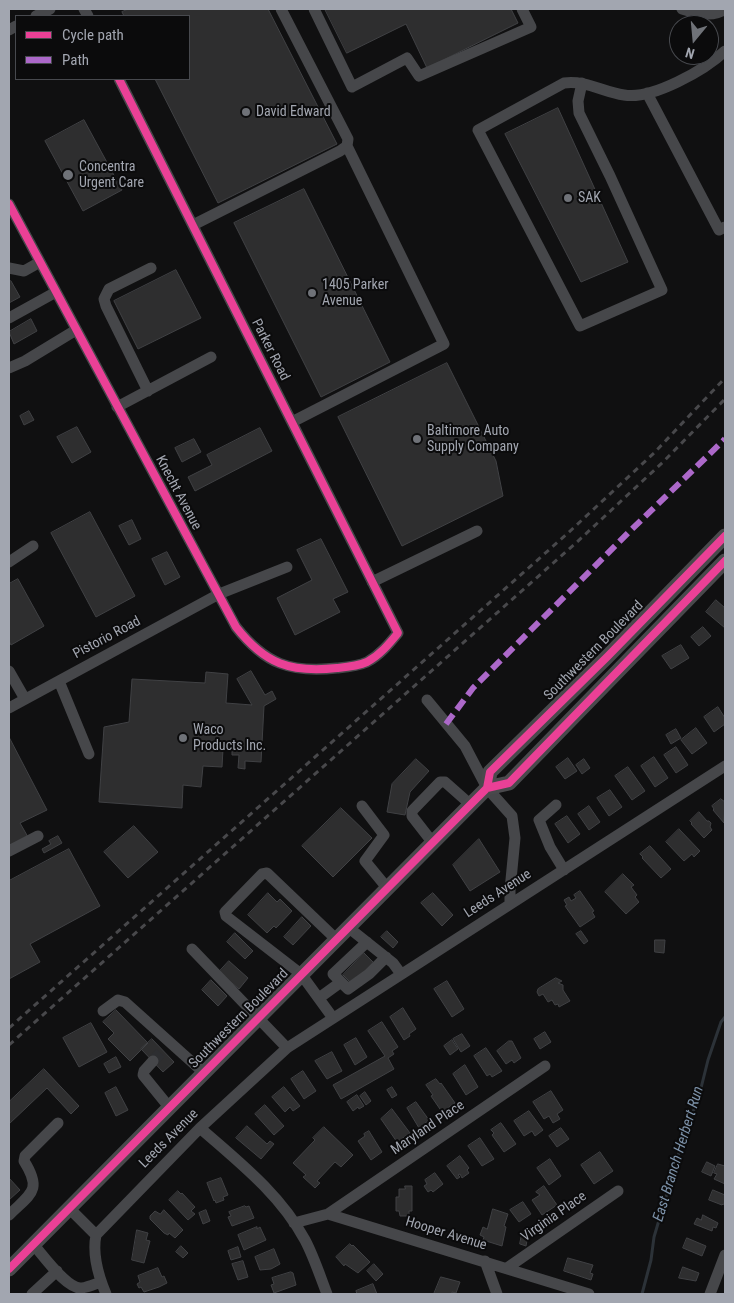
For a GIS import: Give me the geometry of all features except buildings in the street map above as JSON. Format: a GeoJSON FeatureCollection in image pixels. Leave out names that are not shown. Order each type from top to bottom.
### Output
{"type":"FeatureCollection","features":[{"type":"Feature","properties":{"kind":"main road","name":"Southwestern Boulevard"},"geometry":{"type":"LineString","coordinates":[[9,1269],[203,1072],[471,805],[487,788],[490,772],[607,657],[725,536]]}},
{"type":"Feature","properties":{"kind":"main road"},"geometry":{"type":"LineString","coordinates":[[487,788],[509,783],[725,561]]}},
{"type":"Feature","properties":{"kind":"street"},"geometry":{"type":"LineString","coordinates":[[38,15],[50,9]]}},
{"type":"Feature","properties":{"kind":"street"},"geometry":{"type":"LineString","coordinates":[[281,9],[348,139],[347,146],[444,344],[292,422]]}},
{"type":"Feature","properties":{"kind":"street"},"geometry":{"type":"LineString","coordinates":[[314,9],[352,87],[407,58],[419,76],[531,27],[522,9]]}},
{"type":"Feature","properties":{"kind":"street"},"geometry":{"type":"LineString","coordinates":[[682,9],[708,14],[722,12],[725,9]]}},
{"type":"Feature","properties":{"kind":"street"},"geometry":{"type":"LineString","coordinates":[[582,83],[578,101],[579,113],[662,290],[580,326],[478,130],[564,83],[582,83],[624,95],[659,91],[708,66],[725,51]]}},
{"type":"Feature","properties":{"kind":"street","name":"Parker Road"},"geometry":{"type":"LineString","coordinates":[[120,80],[398,633]]}},
{"type":"Feature","properties":{"kind":"street"},"geometry":{"type":"LineString","coordinates":[[647,93],[719,230],[725,227]]}},
{"type":"Feature","properties":{"kind":"street"},"geometry":{"type":"LineString","coordinates":[[193,225],[347,146]]}},
{"type":"Feature","properties":{"kind":"street","name":"Knecht Avenue"},"geometry":{"type":"LineString","coordinates":[[9,204],[236,627],[249,644],[263,655],[280,664],[299,669],[316,670],[366,663],[387,646],[398,633]]}},
{"type":"Feature","properties":{"kind":"street"},"geometry":{"type":"LineString","coordinates":[[9,268],[24,271],[40,262]]}},
{"type":"Feature","properties":{"kind":"street"},"geometry":{"type":"LineString","coordinates":[[148,390],[104,299],[109,289],[151,268]]}},
{"type":"Feature","properties":{"kind":"street"},"geometry":{"type":"LineString","coordinates":[[9,318],[56,292]]}},
{"type":"Feature","properties":{"kind":"street"},"geometry":{"type":"LineString","coordinates":[[9,368],[25,361],[76,330]]}},
{"type":"Feature","properties":{"kind":"street"},"geometry":{"type":"LineString","coordinates":[[117,407],[211,357]]}},
{"type":"Feature","properties":{"kind":"street"},"geometry":{"type":"LineString","coordinates":[[372,582],[477,531]]}},
{"type":"Feature","properties":{"kind":"street"},"geometry":{"type":"LineString","coordinates":[[9,562],[33,546]]}},
{"type":"Feature","properties":{"kind":"street","name":"Pistorio Road"},"geometry":{"type":"LineString","coordinates":[[9,708],[219,594],[287,568]]}},
{"type":"Feature","properties":{"kind":"street"},"geometry":{"type":"LineString","coordinates":[[9,671],[25,699]]}},
{"type":"Feature","properties":{"kind":"street"},"geometry":{"type":"LineString","coordinates":[[59,681],[89,754]]}},
{"type":"Feature","properties":{"kind":"street"},"geometry":{"type":"LineString","coordinates":[[427,700],[465,746],[487,788],[512,816],[515,838],[510,904]]}},
{"type":"Feature","properties":{"kind":"street","name":"Leeds Avenue"},"geometry":{"type":"LineString","coordinates":[[96,1235],[200,1128],[287,1048],[725,766]]}},
{"type":"Feature","properties":{"kind":"street"},"geometry":{"type":"LineString","coordinates":[[433,843],[412,816],[412,811],[440,782],[445,782],[471,805]]}},
{"type":"Feature","properties":{"kind":"street"},"geometry":{"type":"LineString","coordinates":[[556,805],[539,820],[550,847],[564,870]]}},
{"type":"Feature","properties":{"kind":"street"},"geometry":{"type":"LineString","coordinates":[[362,806],[384,835],[366,861],[388,889]]}},
{"type":"Feature","properties":{"kind":"street"},"geometry":{"type":"LineString","coordinates":[[9,851],[38,836]]}},
{"type":"Feature","properties":{"kind":"street"},"geometry":{"type":"LineString","coordinates":[[333,1018],[301,974],[226,916],[226,912],[262,874],[267,873],[337,940]]}},
{"type":"Feature","properties":{"kind":"street"},"geometry":{"type":"LineString","coordinates":[[348,928],[393,963],[401,974]]}},
{"type":"Feature","properties":{"kind":"street"},"geometry":{"type":"LineString","coordinates":[[367,942],[333,974],[348,989],[369,974],[386,957]]}},
{"type":"Feature","properties":{"kind":"street"},"geometry":{"type":"LineString","coordinates":[[192,949],[287,1048]]}},
{"type":"Feature","properties":{"kind":"street"},"geometry":{"type":"LineString","coordinates":[[319,998],[341,982]]}},
{"type":"Feature","properties":{"kind":"street"},"geometry":{"type":"LineString","coordinates":[[103,1010],[118,1000],[125,1002],[167,1047],[203,1072]]}},
{"type":"Feature","properties":{"kind":"street"},"geometry":{"type":"LineString","coordinates":[[153,1061],[144,1071],[143,1075],[169,1107]]}},
{"type":"Feature","properties":{"kind":"street","name":"Maryland Place"},"geometry":{"type":"LineString","coordinates":[[328,1214],[545,1066]]}},
{"type":"Feature","properties":{"kind":"street"},"geometry":{"type":"LineString","coordinates":[[9,1215],[31,1193],[34,1187],[33,1175],[24,1162],[25,1156],[58,1123]]}},
{"type":"Feature","properties":{"kind":"street"},"geometry":{"type":"LineString","coordinates":[[200,1128],[272,1194],[294,1223],[308,1247],[327,1294]]}},
{"type":"Feature","properties":{"kind":"street","name":"Virginia Place"},"geometry":{"type":"LineString","coordinates":[[506,1268],[618,1191]]}},
{"type":"Feature","properties":{"kind":"street"},"geometry":{"type":"LineString","coordinates":[[69,1208],[96,1235],[94,1246],[101,1282],[106,1294]]}},
{"type":"Feature","properties":{"kind":"street"},"geometry":{"type":"LineString","coordinates":[[294,1223],[328,1214]]}},
{"type":"Feature","properties":{"kind":"street","name":"Hooper Avenue"},"geometry":{"type":"LineString","coordinates":[[328,1214],[589,1294]]}},
{"type":"Feature","properties":{"kind":"street"},"geometry":{"type":"LineString","coordinates":[[33,1244],[74,1287],[81,1288],[101,1282]]}},
{"type":"Feature","properties":{"kind":"street"},"geometry":{"type":"LineString","coordinates":[[710,1294],[725,1255]]}},
{"type":"Feature","properties":{"kind":"street"},"geometry":{"type":"LineString","coordinates":[[485,1261],[497,1294]]}},
{"type":"Feature","properties":{"kind":"street"},"geometry":{"type":"LineString","coordinates":[[32,1294],[57,1271]]}},
{"type":"Feature","properties":{"kind":"waterway","name":"East Branch Herbert Run"},"geometry":{"type":"LineString","coordinates":[[642,1294],[651,1260],[654,1237],[684,1136],[699,1096],[708,1060],[721,1022],[725,1017]]}},
{"type":"Feature","properties":{"kind":"tunnel"},"geometry":{"type":"LineString","coordinates":[[153,1061],[163,1050]]}},
{"type":"Feature","properties":{"kind":"railway"},"geometry":{"type":"LineString","coordinates":[[9,1028],[568,533],[654,453],[725,378]]}},
{"type":"Feature","properties":{"kind":"railway"},"geometry":{"type":"LineString","coordinates":[[9,1045],[577,542],[663,462],[725,399]]}},
{"type":"Feature","properties":{"kind":"marked path"},"geometry":{"type":"LineString","coordinates":[[446,724],[473,688],[725,439]]}},
{"type":"Feature","properties":{"kind":"cycle path"},"geometry":{"type":"LineString","coordinates":[[9,204],[236,627],[257,650],[268,658],[292,667],[305,669],[349,667],[367,662],[376,656],[398,633],[120,80]]}},
{"type":"Feature","properties":{"kind":"cycle path"},"geometry":{"type":"LineString","coordinates":[[487,788],[490,772],[607,657],[725,536]]}},
{"type":"Feature","properties":{"kind":"cycle path"},"geometry":{"type":"LineString","coordinates":[[9,1269],[487,788],[509,783],[725,561]]}},
{"type":"Feature","properties":{"kind":"place","name":"David Edward"},"geometry":{"type":"Point","coordinates":[246,112]}},
{"type":"Feature","properties":{"kind":"place","name":"Concentra Urgent Care"},"geometry":{"type":"Point","coordinates":[68,175]}},
{"type":"Feature","properties":{"kind":"place","name":"SAK"},"geometry":{"type":"Point","coordinates":[568,198]}},
{"type":"Feature","properties":{"kind":"place","name":"1405 Parker Avenue"},"geometry":{"type":"Point","coordinates":[312,293]}},
{"type":"Feature","properties":{"kind":"place","name":"Baltimore Auto Supply Company"},"geometry":{"type":"Point","coordinates":[417,439]}},
{"type":"Feature","properties":{"kind":"place","name":"Waco Products Inc."},"geometry":{"type":"Point","coordinates":[183,738]}}]}
